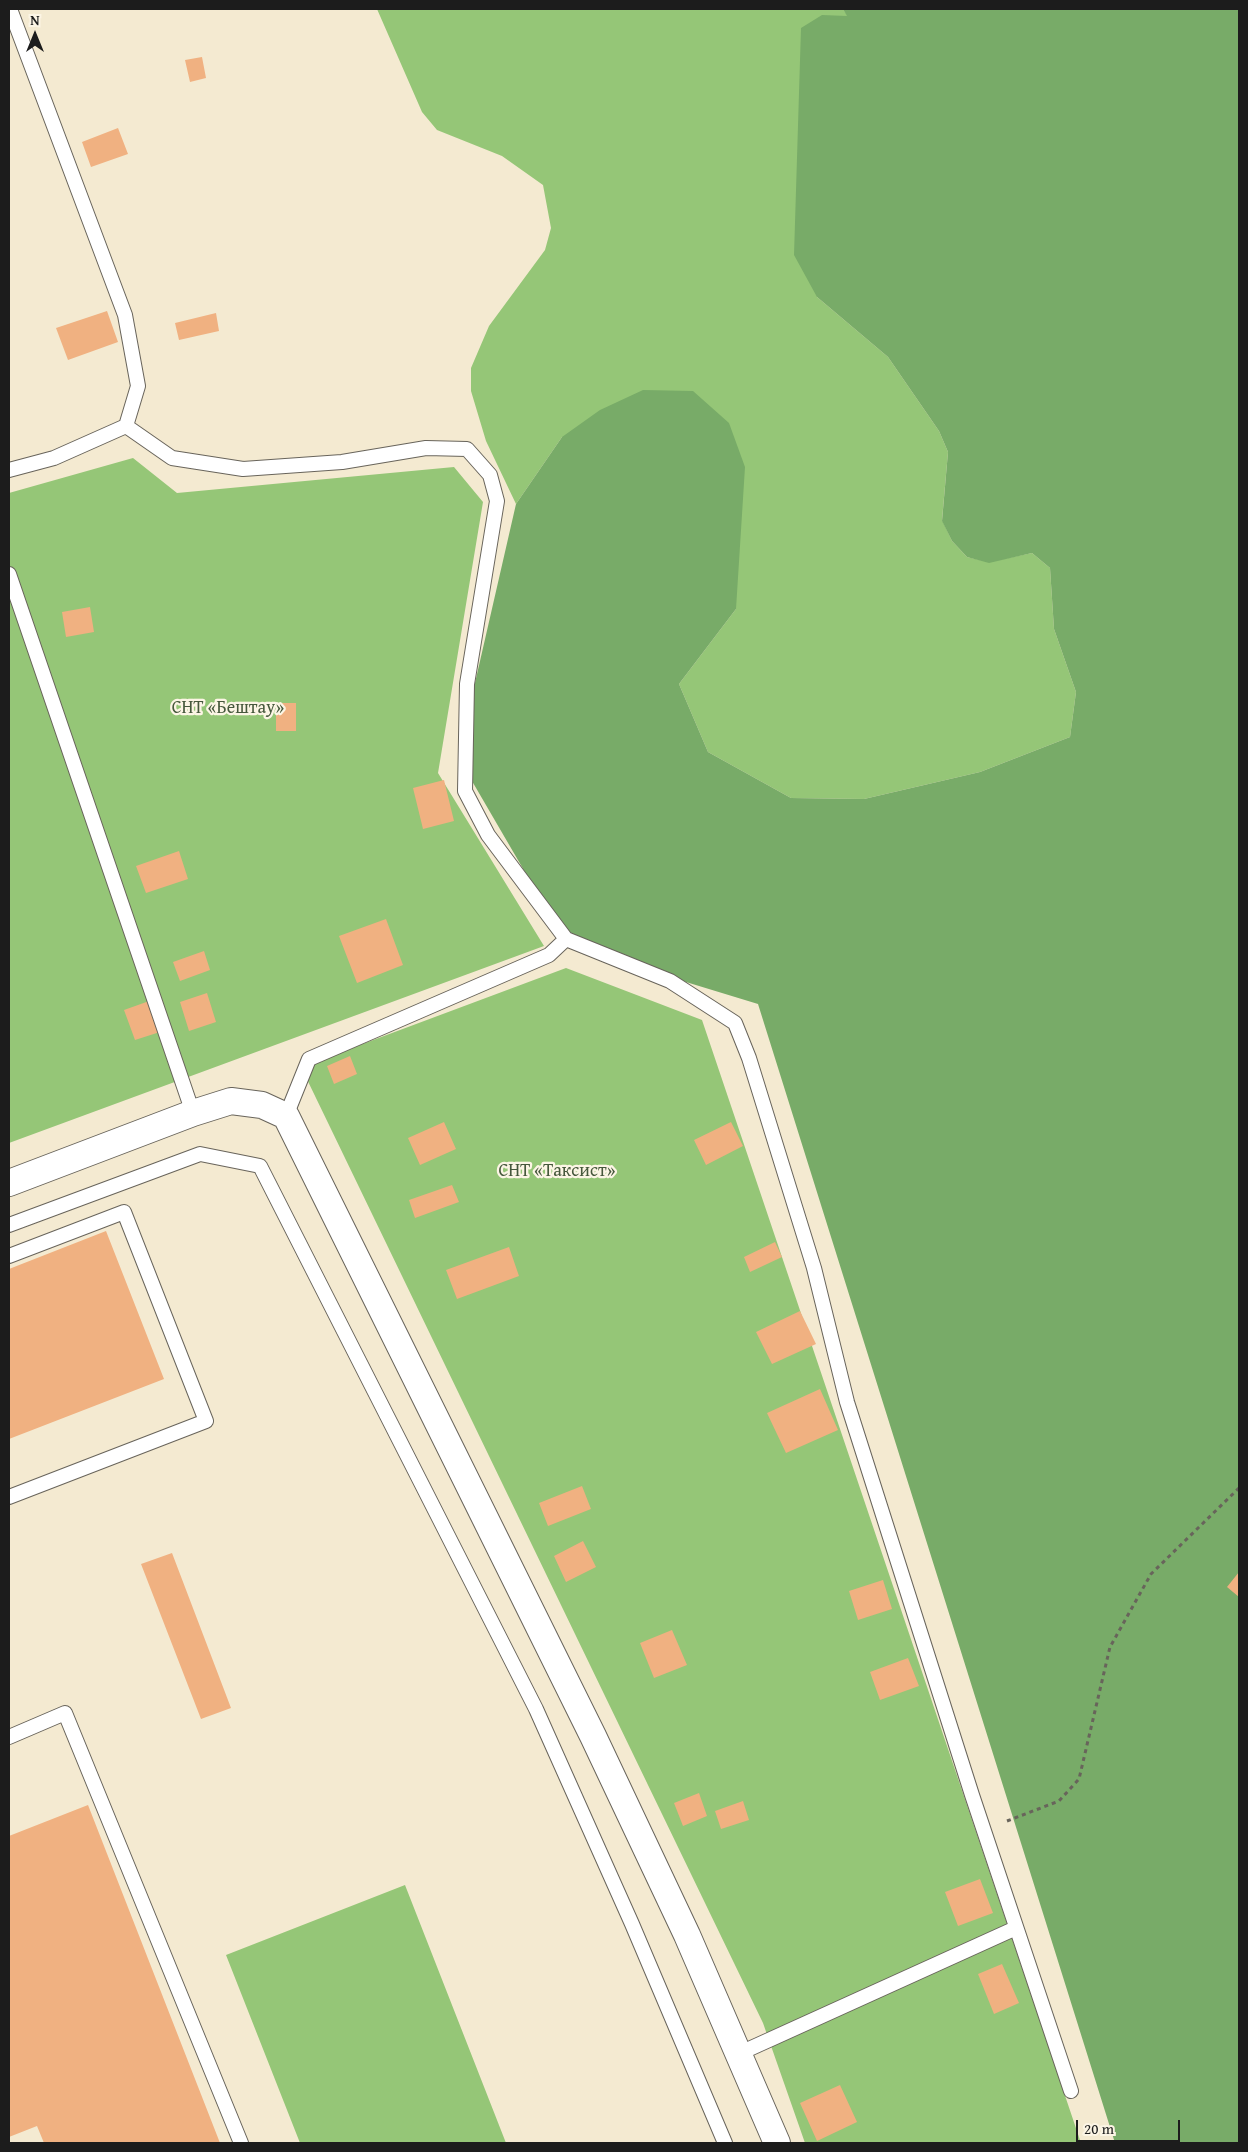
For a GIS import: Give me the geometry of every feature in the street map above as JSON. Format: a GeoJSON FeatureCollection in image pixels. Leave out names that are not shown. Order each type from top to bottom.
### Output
{"type":"FeatureCollection","features":[{"type":"Feature","properties":{"kind":"street"},"geometry":{"type":"LineString","coordinates":[[9,1183],[193,1113],[231,1101],[262,1105],[286,1116],[593,1736],[687,1935],[777,2143]]}},
{"type":"Feature","properties":{"kind":"lane"},"geometry":{"type":"LineString","coordinates":[[9,470],[54,458],[126,426],[138,386],[125,315],[10,9]]}},
{"type":"Feature","properties":{"kind":"lane"},"geometry":{"type":"LineString","coordinates":[[126,426],[172,458],[243,469],[342,462],[426,448],[467,449],[490,475],[497,501],[467,684],[465,791],[488,835],[566,939],[670,981],[735,1023],[749,1058],[814,1268],[848,1402],[984,1831],[1071,2091]]}},
{"type":"Feature","properties":{"kind":"lane"},"geometry":{"type":"LineString","coordinates":[[9,574],[193,1113]]}},
{"type":"Feature","properties":{"kind":"lane"},"geometry":{"type":"LineString","coordinates":[[286,1116],[309,1059],[549,955],[566,939]]}},
{"type":"Feature","properties":{"kind":"lane"},"geometry":{"type":"LineString","coordinates":[[9,1224],[200,1154],[260,1166],[536,1709],[632,1924],[725,2143]]}},
{"type":"Feature","properties":{"kind":"lane"},"geometry":{"type":"LineString","coordinates":[[9,1256],[124,1212],[206,1421],[9,1497]]}},
{"type":"Feature","properties":{"kind":"lane"},"geometry":{"type":"LineString","coordinates":[[9,1737],[65,1713],[241,2143]]}},
{"type":"Feature","properties":{"kind":"lane"},"geometry":{"type":"LineString","coordinates":[[738,2054],[1016,1928]]}},
{"type":"Feature","properties":{"kind":"path"},"geometry":{"type":"LineString","coordinates":[[984,1831],[1059,1801],[1079,1780],[1110,1647],[1151,1574],[1239,1488]]}},
{"type":"Feature","properties":{"kind":"green space"},"geometry":{"type":"Polygon","coordinates":[[[377,9],[843,9],[848,16],[817,297],[888,357],[939,431],[948,452],[942,520],[952,541],[967,557],[989,562],[1032,553],[1050,568],[1054,629],[1076,692],[1070,737],[980,772],[864,799],[791,798],[708,752],[679,684],[736,609],[562,437],[516,504],[486,441],[471,391],[471,368],[489,326],[545,250],[551,228],[543,185],[502,156],[437,130],[422,112],[377,9]]]}},
{"type":"Feature","properties":{"kind":"green space"},"geometry":{"type":"Polygon","coordinates":[[[843,9],[1239,9],[1239,2143],[1115,2143],[758,1004],[568,946],[458,757],[516,504],[562,437],[600,410],[643,390],[693,391],[729,423],[745,467],[736,609],[679,684],[708,752],[791,798],[864,799],[980,772],[1070,737],[1076,692],[1054,629],[1050,568],[1032,553],[989,563],[967,557],[952,541],[942,521],[948,452],[939,431],[888,357],[817,297],[794,255],[801,28],[822,15],[847,16],[843,9]]]}},
{"type":"Feature","properties":{"kind":"green space","name":"СНТ «Бештау»"},"geometry":{"type":"Polygon","coordinates":[[[133,458],[177,493],[454,467],[483,502],[438,773],[544,946],[9,1143],[9,493],[133,458]]]}},
{"type":"Feature","properties":{"kind":"green space","name":"СНТ «Таксист»"},"geometry":{"type":"Polygon","coordinates":[[[566,968],[702,1020],[1081,2143],[805,2143],[763,2023],[301,1067],[566,968]]]}},
{"type":"Feature","properties":{"kind":"green space"},"geometry":{"type":"Polygon","coordinates":[[[405,1885],[506,2143],[300,2143],[226,1955],[405,1885]]]}},
{"type":"Feature","properties":{"kind":"building"},"geometry":{"type":"Polygon","coordinates":[[[202,57],[206,78],[190,82],[185,60],[202,57]]]}},
{"type":"Feature","properties":{"kind":"building"},"geometry":{"type":"Polygon","coordinates":[[[118,128],[128,154],[91,167],[82,142],[118,128]]]}},
{"type":"Feature","properties":{"kind":"building"},"geometry":{"type":"Polygon","coordinates":[[[107,311],[118,342],[68,360],[56,328],[107,311]]]}},
{"type":"Feature","properties":{"kind":"building"},"geometry":{"type":"Polygon","coordinates":[[[216,313],[219,331],[179,340],[175,323],[216,313]]]}},
{"type":"Feature","properties":{"kind":"building"},"geometry":{"type":"Polygon","coordinates":[[[90,607],[94,632],[66,637],[62,612],[90,607]]]}},
{"type":"Feature","properties":{"kind":"building"},"geometry":{"type":"Polygon","coordinates":[[[276,703],[296,703],[296,731],[276,731],[276,703]]]}},
{"type":"Feature","properties":{"kind":"building"},"geometry":{"type":"Polygon","coordinates":[[[444,780],[454,821],[423,829],[413,788],[444,780]]]}},
{"type":"Feature","properties":{"kind":"building"},"geometry":{"type":"Polygon","coordinates":[[[179,851],[188,879],[146,893],[136,866],[179,851]]]}},
{"type":"Feature","properties":{"kind":"building"},"geometry":{"type":"Polygon","coordinates":[[[386,919],[403,965],[357,983],[339,936],[386,919]]]}},
{"type":"Feature","properties":{"kind":"building"},"geometry":{"type":"Polygon","coordinates":[[[204,951],[210,970],[180,981],[173,962],[204,951]]]}},
{"type":"Feature","properties":{"kind":"building"},"geometry":{"type":"Polygon","coordinates":[[[207,993],[216,1022],[189,1031],[180,1002],[207,993]]]}},
{"type":"Feature","properties":{"kind":"building"},"geometry":{"type":"Polygon","coordinates":[[[152,1000],[163,1031],[135,1040],[124,1010],[152,1000]]]}},
{"type":"Feature","properties":{"kind":"building"},"geometry":{"type":"Polygon","coordinates":[[[350,1056],[357,1074],[334,1084],[327,1066],[350,1056]]]}},
{"type":"Feature","properties":{"kind":"building"},"geometry":{"type":"Polygon","coordinates":[[[444,1122],[456,1149],[420,1165],[408,1138],[444,1122]]]}},
{"type":"Feature","properties":{"kind":"building"},"geometry":{"type":"Polygon","coordinates":[[[731,1122],[743,1146],[706,1165],[694,1140],[731,1122]]]}},
{"type":"Feature","properties":{"kind":"building"},"geometry":{"type":"Polygon","coordinates":[[[452,1185],[459,1202],[415,1218],[409,1200],[452,1185]]]}},
{"type":"Feature","properties":{"kind":"building"},"geometry":{"type":"Polygon","coordinates":[[[106,1231],[164,1379],[9,1439],[9,1269],[106,1231]]]}},
{"type":"Feature","properties":{"kind":"building"},"geometry":{"type":"Polygon","coordinates":[[[775,1242],[782,1257],[750,1272],[744,1257],[775,1242]]]}},
{"type":"Feature","properties":{"kind":"building"},"geometry":{"type":"Polygon","coordinates":[[[509,1247],[519,1276],[457,1299],[446,1270],[509,1247]]]}},
{"type":"Feature","properties":{"kind":"building"},"geometry":{"type":"Polygon","coordinates":[[[800,1311],[816,1344],[772,1364],[756,1332],[800,1311]]]}},
{"type":"Feature","properties":{"kind":"building"},"geometry":{"type":"Polygon","coordinates":[[[820,1389],[838,1430],[786,1453],[767,1413],[820,1389]]]}},
{"type":"Feature","properties":{"kind":"building"},"geometry":{"type":"Polygon","coordinates":[[[582,1486],[591,1509],[548,1526],[539,1503],[582,1486]]]}},
{"type":"Feature","properties":{"kind":"building"},"geometry":{"type":"Polygon","coordinates":[[[583,1541],[596,1567],[566,1582],[554,1556],[583,1541]]]}},
{"type":"Feature","properties":{"kind":"building"},"geometry":{"type":"Polygon","coordinates":[[[172,1553],[231,1708],[201,1719],[141,1564],[172,1553]]]}},
{"type":"Feature","properties":{"kind":"building"},"geometry":{"type":"Polygon","coordinates":[[[1239,1572],[1239,1597],[1227,1587],[1239,1572]]]}},
{"type":"Feature","properties":{"kind":"building"},"geometry":{"type":"Polygon","coordinates":[[[883,1580],[892,1609],[858,1620],[849,1591],[883,1580]]]}},
{"type":"Feature","properties":{"kind":"building"},"geometry":{"type":"Polygon","coordinates":[[[672,1630],[687,1665],[654,1678],[640,1643],[672,1630]]]}},
{"type":"Feature","properties":{"kind":"building"},"geometry":{"type":"Polygon","coordinates":[[[908,1658],[919,1686],[880,1700],[870,1672],[908,1658]]]}},
{"type":"Feature","properties":{"kind":"building"},"geometry":{"type":"Polygon","coordinates":[[[699,1793],[707,1816],[683,1826],[674,1803],[699,1793]]]}},
{"type":"Feature","properties":{"kind":"building"},"geometry":{"type":"Polygon","coordinates":[[[743,1801],[749,1820],[721,1829],[715,1811],[743,1801]]]}},
{"type":"Feature","properties":{"kind":"building"},"geometry":{"type":"Polygon","coordinates":[[[88,1805],[220,2143],[44,2143],[37,2126],[9,2137],[9,1836],[88,1805]]]}},
{"type":"Feature","properties":{"kind":"building"},"geometry":{"type":"Polygon","coordinates":[[[980,1879],[993,1913],[958,1926],[945,1892],[980,1879]]]}},
{"type":"Feature","properties":{"kind":"building"},"geometry":{"type":"Polygon","coordinates":[[[1002,1964],[1019,2003],[994,2014],[978,1974],[1002,1964]]]}},
{"type":"Feature","properties":{"kind":"building"},"geometry":{"type":"Polygon","coordinates":[[[840,2085],[857,2122],[817,2141],[800,2103],[840,2085]]]}}]}
